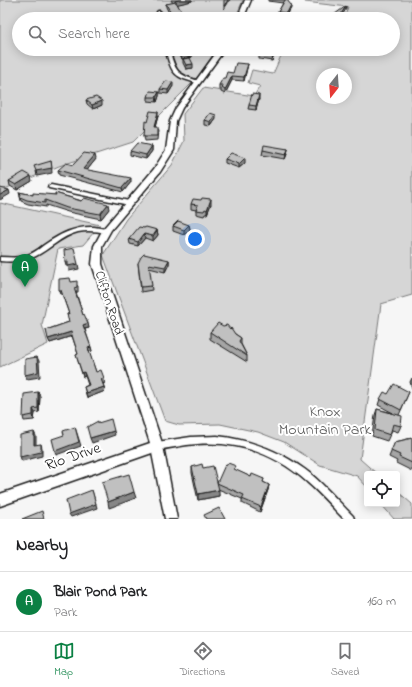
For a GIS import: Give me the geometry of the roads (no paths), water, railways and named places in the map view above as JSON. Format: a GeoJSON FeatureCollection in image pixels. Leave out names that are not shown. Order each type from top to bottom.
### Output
{"type":"FeatureCollection","features":[{"type":"Feature","properties":{"kind":"main road"},"geometry":{"type":"LineString","coordinates":[[243,12],[248,0]]}},
{"type":"Feature","properties":{"kind":"main road","name":"Clifton Road"},"geometry":{"type":"LineString","coordinates":[[171,519],[156,446],[97,264],[98,246],[106,231],[157,170],[170,150],[173,121],[179,108],[217,56]]}},
{"type":"Feature","properties":{"kind":"main road","name":"Rio Drive"},"geometry":{"type":"LineString","coordinates":[[0,500],[156,446]]}},
{"type":"Feature","properties":{"kind":"street"},"geometry":{"type":"LineString","coordinates":[[169,56],[175,72],[179,77],[198,82]]}},
{"type":"Feature","properties":{"kind":"street"},"geometry":{"type":"LineString","coordinates":[[51,187],[129,203]]}},
{"type":"Feature","properties":{"kind":"street"},"geometry":{"type":"LineString","coordinates":[[0,259],[12,261],[25,259],[42,251],[63,236],[75,231],[90,229],[106,231]]}},
{"type":"Feature","properties":{"kind":"street"},"geometry":{"type":"LineString","coordinates":[[156,446],[201,440],[229,441],[261,449],[288,462],[309,478],[350,519]]}},
{"type":"Feature","properties":{"kind":"place","name":"Blair Pond Park"},"geometry":{"type":"Point","coordinates":[25,287]}},
{"type":"Feature","properties":{"kind":"park label","name":"Knox Mountain Park"},"geometry":{"type":"Point","coordinates":[325,421]}}]}
